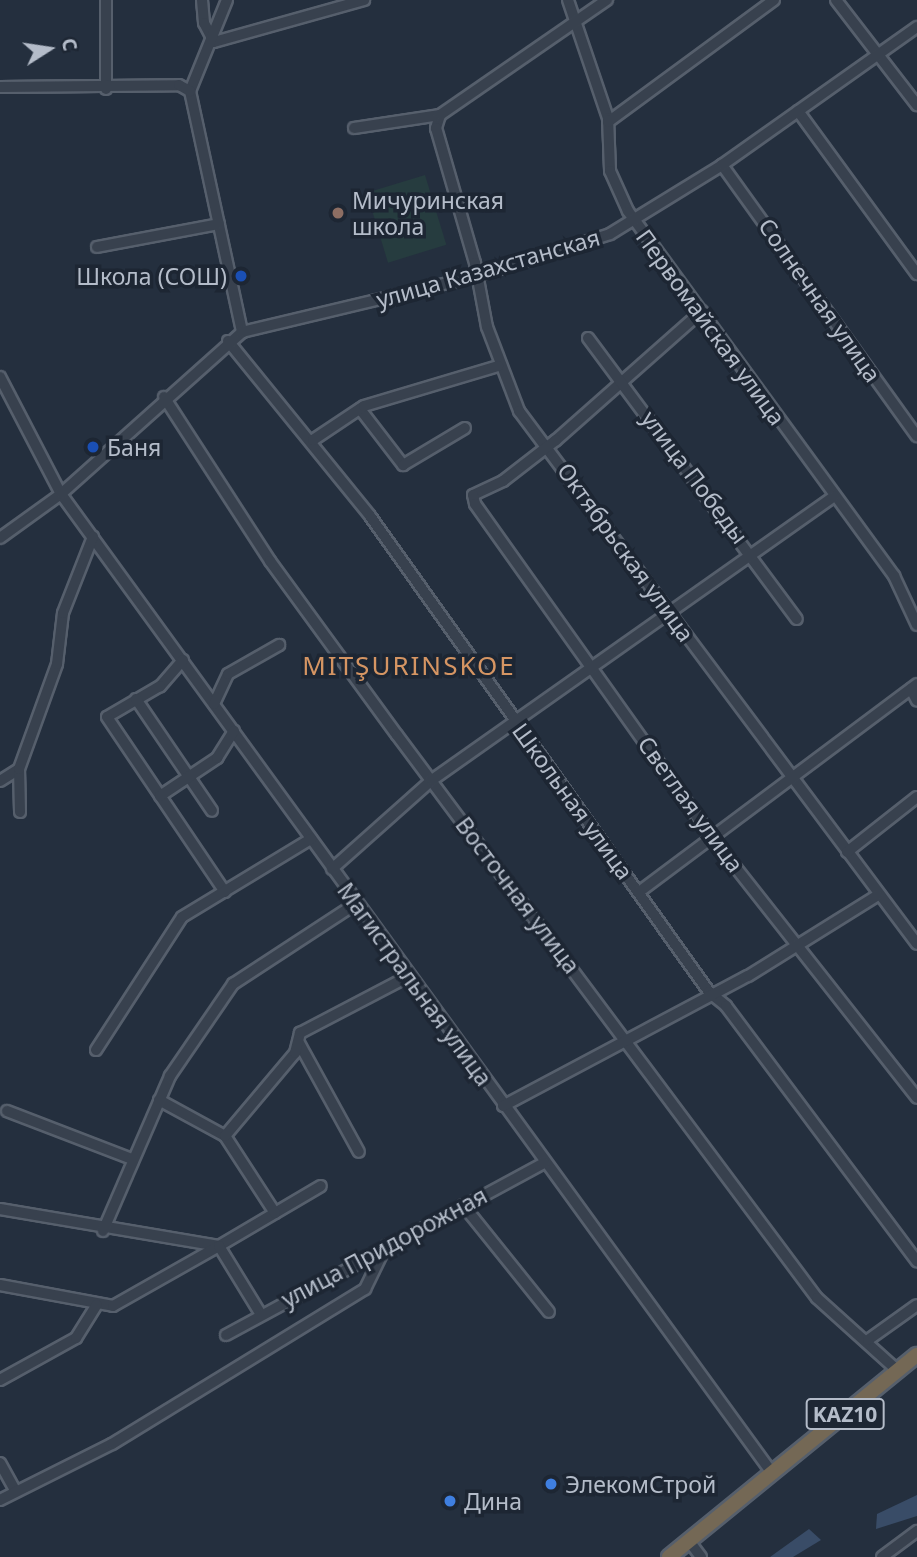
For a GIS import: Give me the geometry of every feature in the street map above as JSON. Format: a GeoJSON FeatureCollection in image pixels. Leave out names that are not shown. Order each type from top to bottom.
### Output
{"type":"FeatureCollection","features":[{"type":"Feature","properties":{"kind":"highway","name":"KAZ10"},"geometry":{"type":"LineString","coordinates":[[669,1557],[917,1355]]}},
{"type":"Feature","properties":{"kind":"street"},"geometry":{"type":"LineString","coordinates":[[106,0],[106,89]]}},
{"type":"Feature","properties":{"kind":"street"},"geometry":{"type":"LineString","coordinates":[[202,0],[204,23],[214,42]]}},
{"type":"Feature","properties":{"kind":"street"},"geometry":{"type":"LineString","coordinates":[[227,0],[214,42],[190,90],[242,332]]}},
{"type":"Feature","properties":{"kind":"street"},"geometry":{"type":"LineString","coordinates":[[214,42],[364,0]]}},
{"type":"Feature","properties":{"kind":"street","name":"Первомайская улица"},"geometry":{"type":"LineString","coordinates":[[568,0],[608,122],[610,172],[634,221],[894,576],[917,625]]}},
{"type":"Feature","properties":{"kind":"street"},"geometry":{"type":"LineString","coordinates":[[354,128],[440,115],[607,0]]}},
{"type":"Feature","properties":{"kind":"street"},"geometry":{"type":"LineString","coordinates":[[608,122],[774,0]]}},
{"type":"Feature","properties":{"kind":"street"},"geometry":{"type":"LineString","coordinates":[[836,0],[917,105]]}},
{"type":"Feature","properties":{"kind":"street","name":"улица Казахстанская"},"geometry":{"type":"LineString","coordinates":[[0,538],[61,494],[164,397],[242,332],[477,276],[634,221],[722,165],[917,27]]}},
{"type":"Feature","properties":{"kind":"street"},"geometry":{"type":"LineString","coordinates":[[0,87],[106,89],[179,85],[190,90]]}},
{"type":"Feature","properties":{"kind":"street"},"geometry":{"type":"LineString","coordinates":[[798,111],[917,274]]}},
{"type":"Feature","properties":{"kind":"street","name":"Октябрьская улица"},"geometry":{"type":"LineString","coordinates":[[440,115],[436,128],[477,276],[498,366],[537,440],[546,446],[669,609],[790,779],[917,944]]}},
{"type":"Feature","properties":{"kind":"street","name":"Солнечная улица"},"geometry":{"type":"LineString","coordinates":[[722,165],[915,431]]}},
{"type":"Feature","properties":{"kind":"street"},"geometry":{"type":"LineString","coordinates":[[97,247],[219,224]]}},
{"type":"Feature","properties":{"kind":"street"},"geometry":{"type":"LineString","coordinates":[[546,446],[702,311]]}},
{"type":"Feature","properties":{"kind":"street","name":"улица Победы"},"geometry":{"type":"LineString","coordinates":[[588,338],[752,552],[797,619]]}},
{"type":"Feature","properties":{"kind":"street","name":"Школьная улица"},"geometry":{"type":"LineString","coordinates":[[228,341],[313,440],[713,995],[917,1261]]}},
{"type":"Feature","properties":{"kind":"street"},"geometry":{"type":"LineString","coordinates":[[313,440],[360,409],[498,366]]}},
{"type":"Feature","properties":{"kind":"street","name":"Магистральная улица"},"geometry":{"type":"LineString","coordinates":[[0,377],[4,394],[61,494],[544,1163],[772,1473]]}},
{"type":"Feature","properties":{"kind":"street","name":"Восточная улица"},"geometry":{"type":"LineString","coordinates":[[164,397],[271,561],[817,1298],[868,1340],[898,1371]]}},
{"type":"Feature","properties":{"kind":"street"},"geometry":{"type":"LineString","coordinates":[[360,409],[403,465],[465,428]]}},
{"type":"Feature","properties":{"kind":"street","name":"Светлая улица"},"geometry":{"type":"LineString","coordinates":[[546,446],[503,481],[473,495],[475,504],[593,664],[711,836],[917,1098]]}},
{"type":"Feature","properties":{"kind":"street"},"geometry":{"type":"LineString","coordinates":[[332,869],[432,780],[669,609],[834,496]]}},
{"type":"Feature","properties":{"kind":"street"},"geometry":{"type":"LineString","coordinates":[[20,812],[19,769],[57,664],[63,613],[93,537]]}},
{"type":"Feature","properties":{"kind":"street"},"geometry":{"type":"LineString","coordinates":[[214,704],[228,674],[279,645]]}},
{"type":"Feature","properties":{"kind":"street"},"geometry":{"type":"LineString","coordinates":[[183,660],[160,686],[107,717],[225,892]]}},
{"type":"Feature","properties":{"kind":"street"},"geometry":{"type":"LineString","coordinates":[[639,892],[914,687],[917,701]]}},
{"type":"Feature","properties":{"kind":"street"},"geometry":{"type":"LineString","coordinates":[[136,699],[212,811]]}},
{"type":"Feature","properties":{"kind":"street"},"geometry":{"type":"LineString","coordinates":[[160,796],[217,758],[234,732]]}},
{"type":"Feature","properties":{"kind":"street"},"geometry":{"type":"LineString","coordinates":[[0,781],[19,769]]}},
{"type":"Feature","properties":{"kind":"street"},"geometry":{"type":"LineString","coordinates":[[846,852],[917,797]]}},
{"type":"Feature","properties":{"kind":"street"},"geometry":{"type":"LineString","coordinates":[[96,1050],[165,934],[225,892],[311,839]]}},
{"type":"Feature","properties":{"kind":"street"},"geometry":{"type":"LineString","coordinates":[[503,1106],[713,995],[798,946],[877,895]]}},
{"type":"Feature","properties":{"kind":"street"},"geometry":{"type":"LineString","coordinates":[[103,1231],[132,1159],[182,1054],[233,984],[357,903]]}},
{"type":"Feature","properties":{"kind":"street"},"geometry":{"type":"LineString","coordinates":[[225,1136],[299,1042],[300,1032],[409,976]]}},
{"type":"Feature","properties":{"kind":"street"},"geometry":{"type":"LineString","coordinates":[[299,1042],[359,1152]]}},
{"type":"Feature","properties":{"kind":"street"},"geometry":{"type":"LineString","coordinates":[[159,1100],[225,1136],[275,1213]]}},
{"type":"Feature","properties":{"kind":"street"},"geometry":{"type":"LineString","coordinates":[[7,1111],[132,1159]]}},
{"type":"Feature","properties":{"kind":"street","name":"улица Придорожная"},"geometry":{"type":"LineString","coordinates":[[226,1335],[260,1313],[544,1163]]}},
{"type":"Feature","properties":{"kind":"street"},"geometry":{"type":"LineString","coordinates":[[0,1285],[97,1306],[113,1306],[321,1185]]}},
{"type":"Feature","properties":{"kind":"street"},"geometry":{"type":"LineString","coordinates":[[463,1205],[549,1312]]}},
{"type":"Feature","properties":{"kind":"street"},"geometry":{"type":"LineString","coordinates":[[0,1209],[103,1231],[219,1246]]}},
{"type":"Feature","properties":{"kind":"street"},"geometry":{"type":"LineString","coordinates":[[219,1246],[260,1313]]}},
{"type":"Feature","properties":{"kind":"street"},"geometry":{"type":"LineString","coordinates":[[0,1500],[15,1490],[112,1444],[365,1289],[386,1246]]}},
{"type":"Feature","properties":{"kind":"street"},"geometry":{"type":"LineString","coordinates":[[868,1340],[917,1305]]}},
{"type":"Feature","properties":{"kind":"street"},"geometry":{"type":"LineString","coordinates":[[0,1380],[76,1338],[97,1306]]}},
{"type":"Feature","properties":{"kind":"street"},"geometry":{"type":"LineString","coordinates":[[0,1463],[15,1490]]}},
{"type":"Feature","properties":{"kind":"street"},"geometry":{"type":"LineString","coordinates":[[882,1557],[917,1531]]}},
{"type":"Feature","properties":{"kind":"street"},"geometry":{"type":"LineString","coordinates":[[689,1541],[701,1557]]}},
{"type":"Feature","properties":{"kind":"green space"},"geometry":{"type":"Polygon","coordinates":[[[425,175],[446,245],[388,263],[367,193],[425,175]]]}},
{"type":"Feature","properties":{"kind":"water"},"geometry":{"type":"Polygon","coordinates":[[[917,1495],[917,1516],[876,1529],[877,1514],[917,1495]]]}},
{"type":"Feature","properties":{"kind":"water"},"geometry":{"type":"Polygon","coordinates":[[[809,1529],[821,1540],[793,1557],[770,1557],[809,1529]]]}},
{"type":"Feature","properties":{"kind":"place","name":"Мичуринская школа"},"geometry":{"type":"Point","coordinates":[338,213]}},
{"type":"Feature","properties":{"kind":"place","name":"Школа (СОШ)"},"geometry":{"type":"Point","coordinates":[241,276]}},
{"type":"Feature","properties":{"kind":"place","name":"Баня"},"geometry":{"type":"Point","coordinates":[93,447]}},
{"type":"Feature","properties":{"kind":"place","name":"ЭлекомСтрой"},"geometry":{"type":"Point","coordinates":[551,1484]}},
{"type":"Feature","properties":{"kind":"place","name":"Дина"},"geometry":{"type":"Point","coordinates":[450,1501]}},
{"type":"Feature","properties":{"kind":"district","name":"MITŞURINSKOE"},"geometry":{"type":"Point","coordinates":[409,666]}}]}
